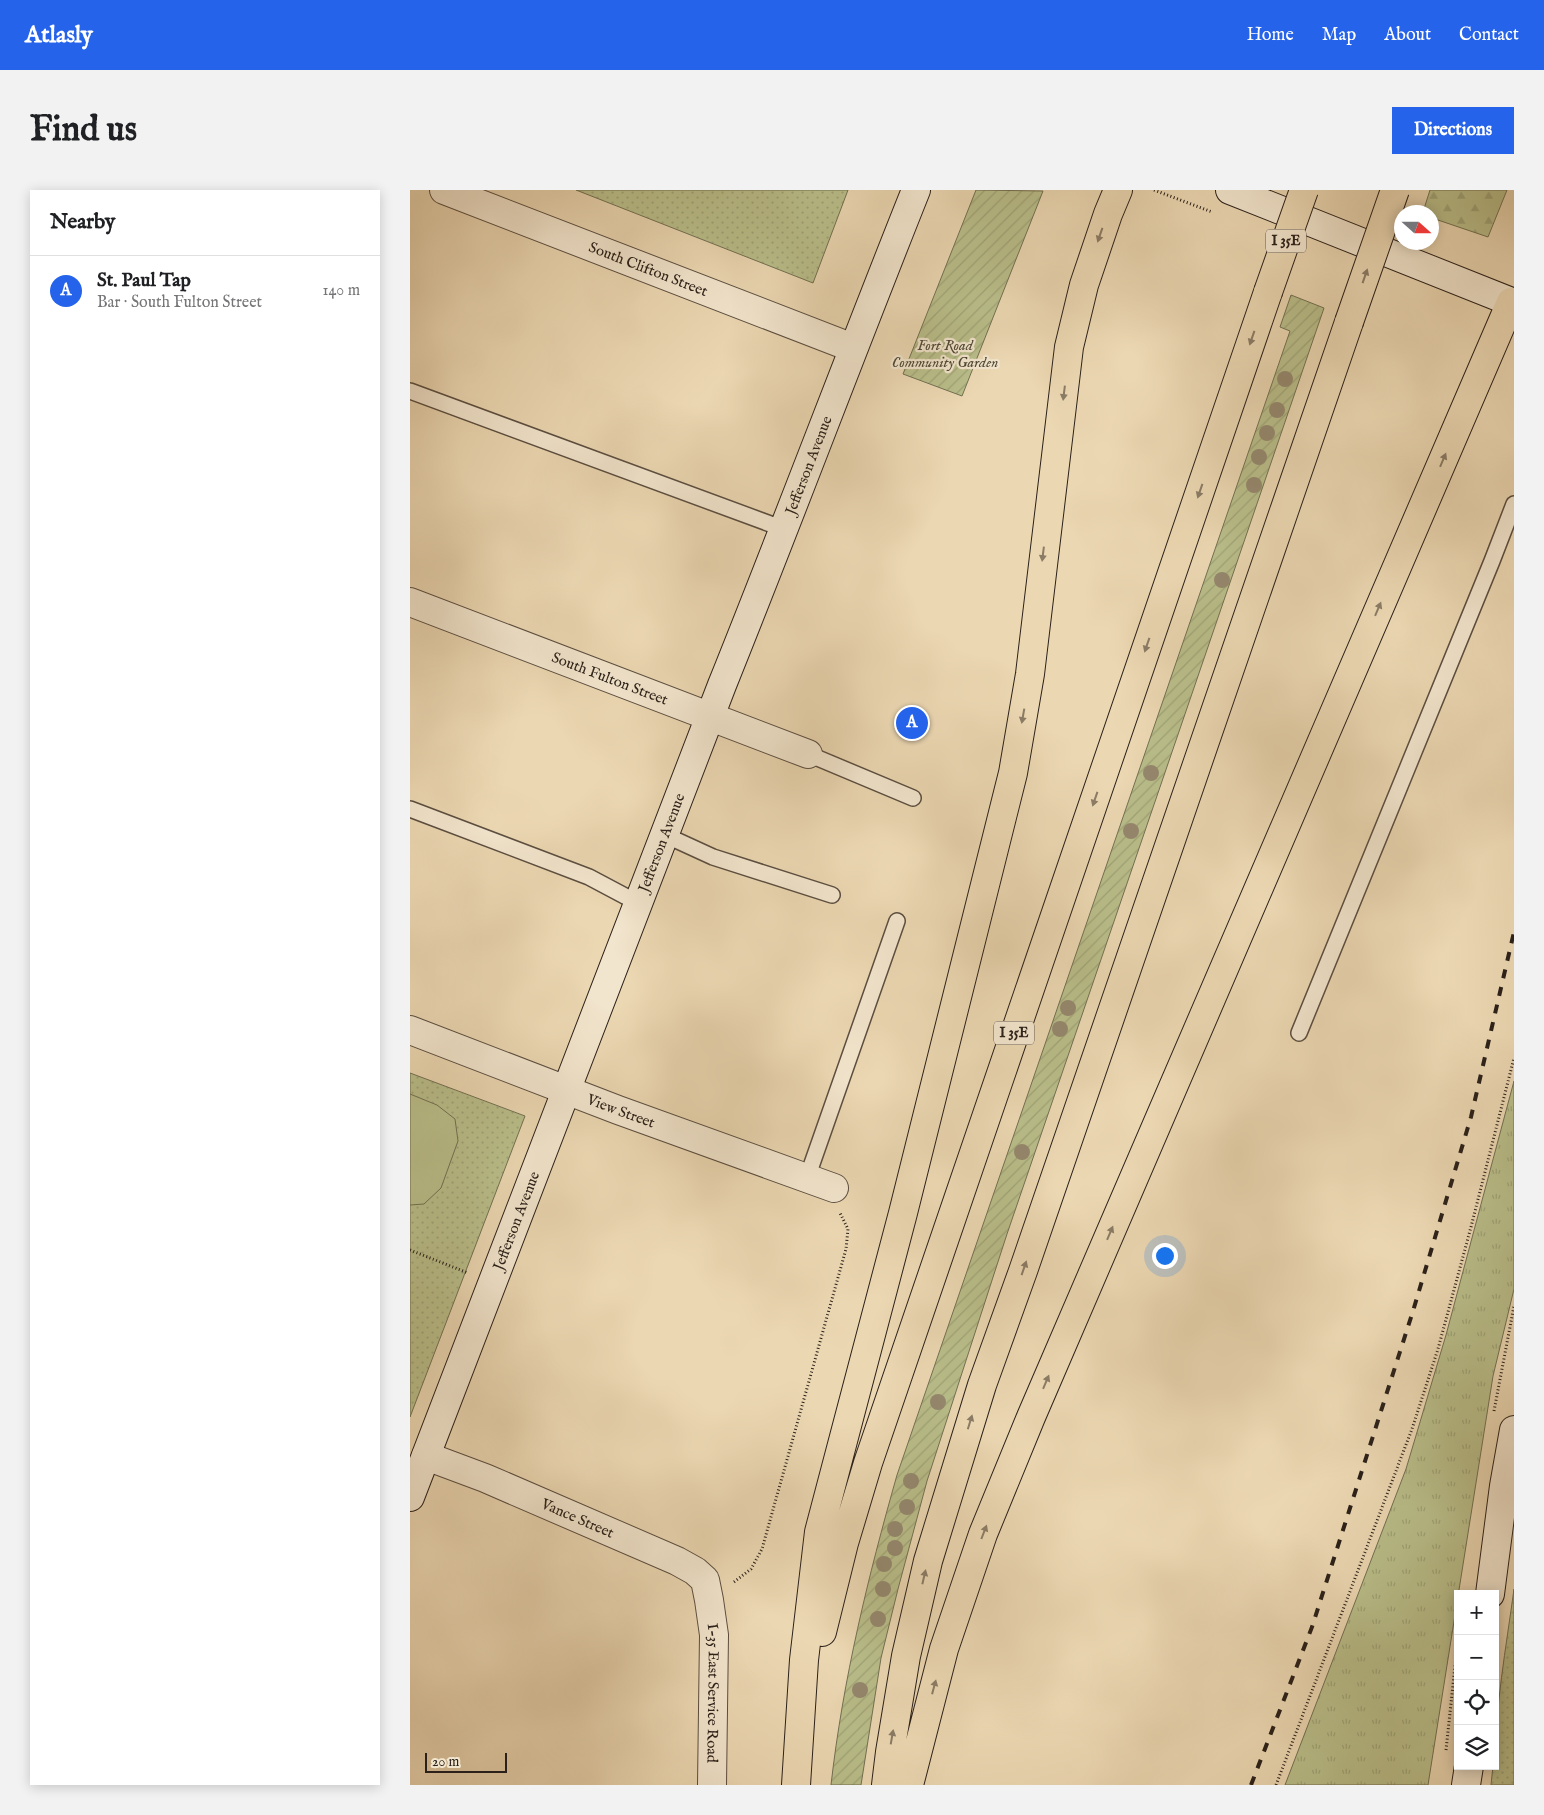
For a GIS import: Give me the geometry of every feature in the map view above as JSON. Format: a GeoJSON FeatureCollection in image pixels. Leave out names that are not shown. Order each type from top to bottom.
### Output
{"type":"FeatureCollection","features":[{"type":"Feature","properties":{"kind":"highway"},"geometry":{"type":"LineString","coordinates":[[797,1785],[804,1660],[819,1532],[901,1222],[1013,773],[1030,674],[1070,347],[1084,285],[1118,190]]}},
{"type":"Feature","properties":{"kind":"highway","name":"I 35E"},"geometry":{"type":"LineString","coordinates":[[797,1785],[820,1639],[844,1543],[868,1463],[1304,190]]}},
{"type":"Feature","properties":{"kind":"highway"},"geometry":{"type":"LineString","coordinates":[[886,1785],[906,1656],[928,1561],[982,1386],[1395,190]]}},
{"type":"Feature","properties":{"kind":"highway"},"geometry":{"type":"LineString","coordinates":[[909,1785],[944,1649],[983,1534],[1039,1399],[1512,303]]}},
{"type":"Feature","properties":{"kind":"street","name":"South Clifton Street"},"geometry":{"type":"LineString","coordinates":[[444,190],[853,348]]}},
{"type":"Feature","properties":{"kind":"street","name":"Jefferson Avenue"},"geometry":{"type":"LineString","coordinates":[[410,1497],[709,717],[916,190]]}},
{"type":"Feature","properties":{"kind":"street"},"geometry":{"type":"LineString","coordinates":[[1230,190],[1512,303]]}},
{"type":"Feature","properties":{"kind":"street","name":"South Fulton Street"},"geometry":{"type":"LineString","coordinates":[[410,602],[808,754]]}},
{"type":"Feature","properties":{"kind":"street","name":"View Street"},"geometry":{"type":"LineString","coordinates":[[410,1030],[627,1113],[834,1188]]}},
{"type":"Feature","properties":{"kind":"street"},"geometry":{"type":"LineString","coordinates":[[1491,1590],[1504,1486],[1514,1430]]}},
{"type":"Feature","properties":{"kind":"street","name":"Vance Street"},"geometry":{"type":"LineString","coordinates":[[426,1456],[485,1478],[677,1561],[694,1570],[705,1580],[709,1600]]}},
{"type":"Feature","properties":{"kind":"street","name":"I-35 East Service Road"},"geometry":{"type":"LineString","coordinates":[[709,1600],[714,1635],[712,1785]]}},
{"type":"Feature","properties":{"kind":"street"},"geometry":{"type":"LineString","coordinates":[[1460,1770],[1466,1785]]}},
{"type":"Feature","properties":{"kind":"lane"},"geometry":{"type":"LineString","coordinates":[[410,391],[784,529]]}},
{"type":"Feature","properties":{"kind":"lane"},"geometry":{"type":"LineString","coordinates":[[1299,1033],[1485,580],[1514,504]]}},
{"type":"Feature","properties":{"kind":"lane"},"geometry":{"type":"LineString","coordinates":[[808,754],[913,798]]}},
{"type":"Feature","properties":{"kind":"lane"},"geometry":{"type":"LineString","coordinates":[[410,809],[588,877],[638,903]]}},
{"type":"Feature","properties":{"kind":"lane"},"geometry":{"type":"LineString","coordinates":[[664,835],[713,857],[832,895]]}},
{"type":"Feature","properties":{"kind":"lane"},"geometry":{"type":"LineString","coordinates":[[807,1178],[897,921]]}},
{"type":"Feature","properties":{"kind":"path"},"geometry":{"type":"LineString","coordinates":[[1276,1785],[1412,1429],[1441,1340],[1514,1058]]}},
{"type":"Feature","properties":{"kind":"path"},"geometry":{"type":"LineString","coordinates":[[709,1600],[751,1569],[762,1549],[846,1249],[848,1229],[836,1206],[834,1188]]}},
{"type":"Feature","properties":{"kind":"path"},"geometry":{"type":"LineString","coordinates":[[410,1250],[492,1282]]}},
{"type":"Feature","properties":{"kind":"path"},"geometry":{"type":"LineString","coordinates":[[1457,1725],[1458,1680]]}},
{"type":"Feature","properties":{"kind":"green space"},"geometry":{"type":"Polygon","coordinates":[[[576,190],[848,190],[813,283],[576,190]]]}},
{"type":"Feature","properties":{"kind":"green space","name":"Fort Road Community Garden"},"geometry":{"type":"Polygon","coordinates":[[[976,190],[1043,191],[962,396],[903,374],[976,190]]]}},
{"type":"Feature","properties":{"kind":"green space"},"geometry":{"type":"Polygon","coordinates":[[[1430,190],[1507,190],[1488,237],[1439,220],[1439,205],[1425,205],[1430,190]]]}},
{"type":"Feature","properties":{"kind":"green space"},"geometry":{"type":"Polygon","coordinates":[[[1291,295],[1324,308],[1007,1234],[927,1481],[881,1658],[861,1785],[831,1785],[842,1706],[858,1628],[897,1475],[1290,331],[1280,327],[1291,295]]]}},
{"type":"Feature","properties":{"kind":"green space"},"geometry":{"type":"Polygon","coordinates":[[[410,1073],[525,1116],[410,1417],[410,1073]]]}},
{"type":"Feature","properties":{"kind":"green space"},"geometry":{"type":"Polygon","coordinates":[[[1514,1081],[1514,1289],[1493,1376],[1459,1590],[1454,1590],[1454,1621],[1428,1785],[1285,1785],[1406,1469],[1446,1335],[1514,1081]]]}},
{"type":"Feature","properties":{"kind":"green space"},"geometry":{"type":"Polygon","coordinates":[[[410,1094],[437,1105],[455,1119],[458,1141],[441,1188],[424,1204],[410,1205],[410,1094]]]}},
{"type":"Feature","properties":{"kind":"green space"},"geometry":{"type":"Polygon","coordinates":[[[1514,1589],[1514,1785],[1491,1785],[1493,1770],[1499,1770],[1499,1700],[1514,1589]]]}},
{"type":"Feature","properties":{"kind":"railway"},"geometry":{"type":"LineString","coordinates":[[1251,1785],[1312,1627],[1413,1311],[1471,1117],[1514,932]]}},
{"type":"Feature","properties":{"kind":"place","name":"St. Paul Tap"},"geometry":{"type":"Point","coordinates":[912,723]}}]}
